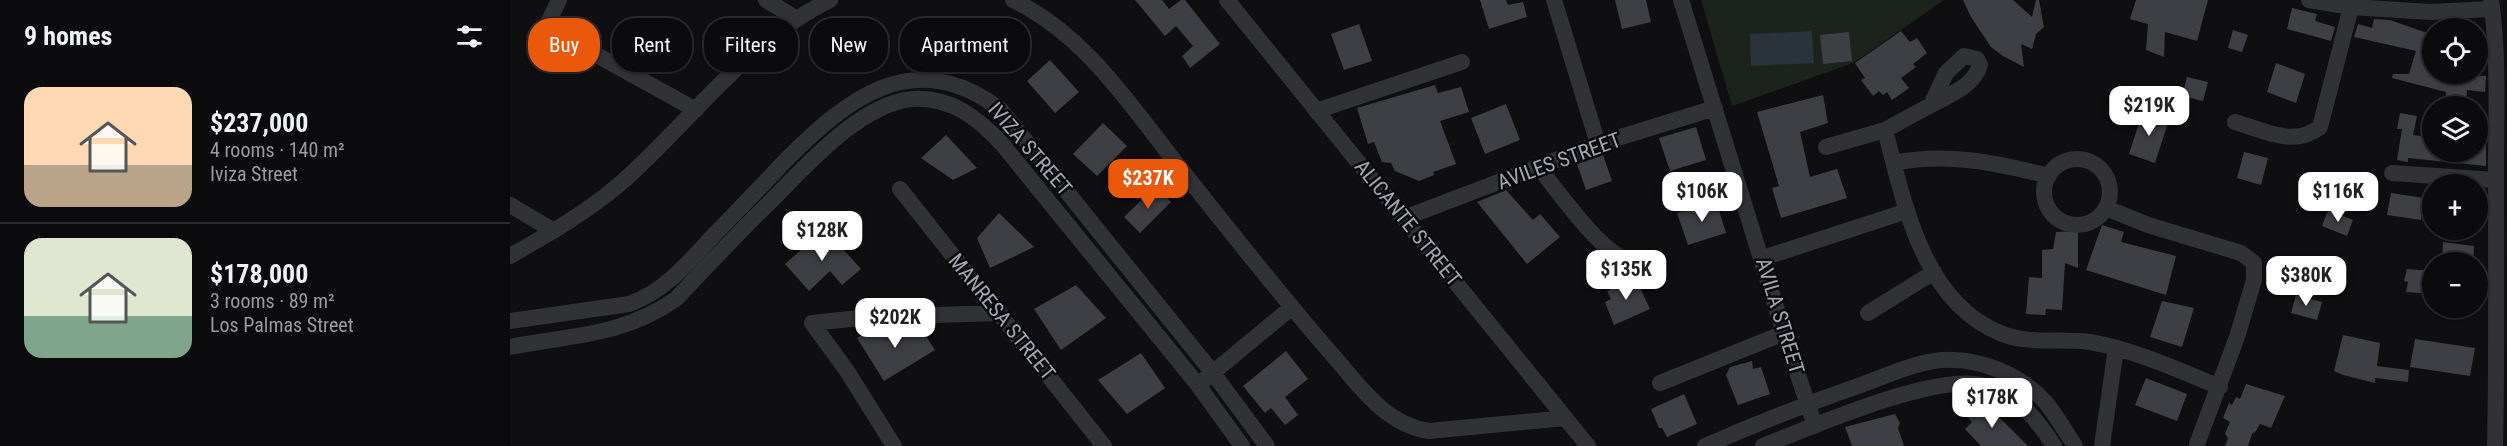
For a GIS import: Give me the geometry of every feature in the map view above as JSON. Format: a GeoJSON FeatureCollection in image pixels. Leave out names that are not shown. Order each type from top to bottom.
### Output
{"type":"FeatureCollection","features":[{"type":"Feature","properties":{"kind":"street"},"geometry":{"type":"LineString","coordinates":[[559,0],[546,27],[696,110]]}},
{"type":"Feature","properties":{"kind":"street"},"geometry":{"type":"LineString","coordinates":[[766,0],[795,18]]}},
{"type":"Feature","properties":{"kind":"street"},"geometry":{"type":"LineString","coordinates":[[798,18],[830,0]]}},
{"type":"Feature","properties":{"kind":"street"},"geometry":{"type":"LineString","coordinates":[[1013,0],[1045,18],[1062,31],[1105,73],[1292,308],[1386,413],[1413,429],[1429,431],[1565,418]]}},
{"type":"Feature","properties":{"kind":"street","name":"ALICANTE STREET"},"geometry":{"type":"LineString","coordinates":[[1227,0],[1588,446]]}},
{"type":"Feature","properties":{"kind":"street"},"geometry":{"type":"LineString","coordinates":[[1554,0],[1598,144]]}},
{"type":"Feature","properties":{"kind":"street","name":"AVILA STREET"},"geometry":{"type":"LineString","coordinates":[[1682,0],[1763,258],[1784,333],[1815,426]]}},
{"type":"Feature","properties":{"kind":"street"},"geometry":{"type":"LineString","coordinates":[[2309,0],[2430,12],[2496,14],[2498,345],[2495,446]]}},
{"type":"Feature","properties":{"kind":"street"},"geometry":{"type":"LineString","coordinates":[[2235,122],[2290,138],[2311,135],[2320,128],[2350,3]]}},
{"type":"Feature","properties":{"kind":"street"},"geometry":{"type":"LineString","coordinates":[[1316,111],[1462,62]]}},
{"type":"Feature","properties":{"kind":"street"},"geometry":{"type":"LineString","coordinates":[[510,256],[554,231],[602,199],[735,72]]}},
{"type":"Feature","properties":{"kind":"street","name":"IVIZA STREET"},"geometry":{"type":"LineString","coordinates":[[510,321],[629,304],[647,298],[677,274],[808,138],[843,108],[886,85],[928,81],[949,83],[972,90],[1000,109],[1213,373],[1267,446]]}},
{"type":"Feature","properties":{"kind":"street","name":"IVIZA STREET"},"geometry":{"type":"LineString","coordinates":[[510,347],[612,330],[638,322],[661,310],[676,299],[820,153],[856,124],[896,102],[930,100],[951,104],[972,115],[992,132],[1198,385],[1242,446]]}},
{"type":"Feature","properties":{"kind":"street"},"geometry":{"type":"LineString","coordinates":[[1826,147],[1885,130],[1931,105]]}},
{"type":"Feature","properties":{"kind":"street","name":"AVILES STREET"},"geometry":{"type":"LineString","coordinates":[[1404,218],[1598,144],[1715,108]]}},
{"type":"Feature","properties":{"kind":"street"},"geometry":{"type":"LineString","coordinates":[[1885,130],[1907,211],[1934,272],[1948,294],[1965,310],[2000,333],[2020,338],[2080,341],[2116,348],[2220,387]]}},
{"type":"Feature","properties":{"kind":"street"},"geometry":{"type":"LineString","coordinates":[[1894,163],[1917,158],[1966,159],[2049,176]]}},
{"type":"Feature","properties":{"kind":"street"},"geometry":{"type":"LineString","coordinates":[[2077,159],[2098,166],[2106,175],[2110,185],[2110,197],[2106,208],[2100,216],[2081,224],[2062,220],[2053,214],[2045,195],[2049,176],[2056,167],[2066,161],[2077,159]]}},
{"type":"Feature","properties":{"kind":"street"},"geometry":{"type":"LineString","coordinates":[[1539,168],[1596,237],[1617,255],[1633,261],[1648,258]]}},
{"type":"Feature","properties":{"kind":"street"},"geometry":{"type":"LineString","coordinates":[[2392,173],[2496,180]]}},
{"type":"Feature","properties":{"kind":"street","name":"MANRESA STREET"},"geometry":{"type":"LineString","coordinates":[[900,189],[1104,446]]}},
{"type":"Feature","properties":{"kind":"street"},"geometry":{"type":"LineString","coordinates":[[510,205],[554,231]]}},
{"type":"Feature","properties":{"kind":"street"},"geometry":{"type":"LineString","coordinates":[[2106,208],[2148,225],[2241,253],[2254,263],[2254,280],[2220,387],[2197,444]]}},
{"type":"Feature","properties":{"kind":"street"},"geometry":{"type":"LineString","coordinates":[[1763,258],[1907,211]]}},
{"type":"Feature","properties":{"kind":"street"},"geometry":{"type":"LineString","coordinates":[[1868,313],[1934,272]]}},
{"type":"Feature","properties":{"kind":"street"},"geometry":{"type":"LineString","coordinates":[[1198,385],[1292,308]]}},
{"type":"Feature","properties":{"kind":"street"},"geometry":{"type":"LineString","coordinates":[[894,446],[848,371],[813,323],[869,317],[1000,313]]}},
{"type":"Feature","properties":{"kind":"street"},"geometry":{"type":"LineString","coordinates":[[1660,383],[1784,333]]}},
{"type":"Feature","properties":{"kind":"street"},"geometry":{"type":"LineString","coordinates":[[2102,446],[2116,348]]}},
{"type":"Feature","properties":{"kind":"street"},"geometry":{"type":"LineString","coordinates":[[1705,446],[1808,404],[1916,366],[1940,360],[1964,361],[2009,374],[2046,403],[2075,446]]}},
{"type":"Feature","properties":{"kind":"street"},"geometry":{"type":"LineString","coordinates":[[1763,446],[1910,393],[1945,384],[1964,383],[1983,385],[2002,392],[2018,403],[2035,418],[2054,446]]}},
{"type":"Feature","properties":{"kind":"shaded area"},"geometry":{"type":"Polygon","coordinates":[[[1701,0],[1944,0],[1853,63],[1732,106],[1701,0]]]}},
{"type":"Feature","properties":{"kind":"shaded area"},"geometry":{"type":"Polygon","coordinates":[[[1812,31],[1814,63],[1751,66],[1750,34],[1812,31]]]}},
{"type":"Feature","properties":{"kind":"building"},"geometry":{"type":"Polygon","coordinates":[[[1135,0],[1162,0],[1169,9],[1181,0],[1185,0],[1220,44],[1190,68],[1182,56],[1193,46],[1176,26],[1165,36],[1135,0]]]}},
{"type":"Feature","properties":{"kind":"building"},"geometry":{"type":"Polygon","coordinates":[[[1480,0],[1506,0],[1508,5],[1523,2],[1527,17],[1489,29],[1480,0]]]}},
{"type":"Feature","properties":{"kind":"building"},"geometry":{"type":"Polygon","coordinates":[[[1615,0],[1646,0],[1651,22],[1622,29],[1615,0]]]}},
{"type":"Feature","properties":{"kind":"building"},"geometry":{"type":"Polygon","coordinates":[[[1963,0],[2013,0],[2032,17],[2036,0],[2039,0],[2044,27],[2036,34],[2032,49],[2021,44],[2024,67],[1991,47],[1971,17],[1963,0]]]}},
{"type":"Feature","properties":{"kind":"building"},"geometry":{"type":"Polygon","coordinates":[[[2136,0],[2208,0],[2197,41],[2165,32],[2164,57],[2146,50],[2148,24],[2130,19],[2136,0]]]}},
{"type":"Feature","properties":{"kind":"building"},"geometry":{"type":"Polygon","coordinates":[[[2292,8],[2317,14],[2315,21],[2335,27],[2331,41],[2287,29],[2292,8]]]}},
{"type":"Feature","properties":{"kind":"building"},"geometry":{"type":"Polygon","coordinates":[[[2374,19],[2390,20],[2422,31],[2422,84],[2486,84],[2485,92],[2467,90],[2467,96],[2446,96],[2446,92],[2392,78],[2393,74],[2409,74],[2416,51],[2354,37],[2358,24],[2372,28],[2374,19]]]}},
{"type":"Feature","properties":{"kind":"building"},"geometry":{"type":"Polygon","coordinates":[[[1359,24],[1372,61],[1344,70],[1331,34],[1359,24]]]}},
{"type":"Feature","properties":{"kind":"building"},"geometry":{"type":"Polygon","coordinates":[[[2233,30],[2248,35],[2242,52],[2228,48],[2233,30]]]}},
{"type":"Feature","properties":{"kind":"building"},"geometry":{"type":"Polygon","coordinates":[[[1901,31],[1910,42],[1917,38],[1927,53],[1913,64],[1916,67],[1901,78],[1909,88],[1892,100],[1887,92],[1883,95],[1879,91],[1873,96],[1861,80],[1865,78],[1855,63],[1901,31]]]}},
{"type":"Feature","properties":{"kind":"building"},"geometry":{"type":"Polygon","coordinates":[[[1849,32],[1852,61],[1823,64],[1820,35],[1849,32]]]}},
{"type":"Feature","properties":{"kind":"building"},"geometry":{"type":"Polygon","coordinates":[[[1050,60],[1079,92],[1055,113],[1027,81],[1050,60]]]}},
{"type":"Feature","properties":{"kind":"building"},"geometry":{"type":"Polygon","coordinates":[[[2276,63],[2305,74],[2296,103],[2267,92],[2276,63]]]}},
{"type":"Feature","properties":{"kind":"building"},"geometry":{"type":"Polygon","coordinates":[[[2187,77],[2208,82],[2203,101],[2182,96],[2187,77]]]}},
{"type":"Feature","properties":{"kind":"building"},"geometry":{"type":"Polygon","coordinates":[[[1435,85],[1438,93],[1461,87],[1469,112],[1440,121],[1456,164],[1433,172],[1434,175],[1419,181],[1395,171],[1391,163],[1382,162],[1374,142],[1368,144],[1357,108],[1435,85]]]}},
{"type":"Feature","properties":{"kind":"building"},"geometry":{"type":"Polygon","coordinates":[[[1823,95],[1828,123],[1800,132],[1810,177],[1837,169],[1847,198],[1781,218],[1772,188],[1779,186],[1757,112],[1823,95]]]}},
{"type":"Feature","properties":{"kind":"building"},"geometry":{"type":"Polygon","coordinates":[[[1506,104],[1520,140],[1485,154],[1471,118],[1506,104]]]}},
{"type":"Feature","properties":{"kind":"building"},"geometry":{"type":"Polygon","coordinates":[[[2143,111],[2169,120],[2155,163],[2129,154],[2143,111]]]}},
{"type":"Feature","properties":{"kind":"building"},"geometry":{"type":"Polygon","coordinates":[[[2400,113],[2417,116],[2413,135],[2422,136],[2422,159],[2408,158],[2408,162],[2397,160],[2402,129],[2397,129],[2400,113]]]}},
{"type":"Feature","properties":{"kind":"building"},"geometry":{"type":"Polygon","coordinates":[[[1103,123],[1127,146],[1097,176],[1073,154],[1103,123]]]}},
{"type":"Feature","properties":{"kind":"building"},"geometry":{"type":"Polygon","coordinates":[[[1696,127],[1706,160],[1670,171],[1659,138],[1696,127]]]}},
{"type":"Feature","properties":{"kind":"building"},"geometry":{"type":"Polygon","coordinates":[[[946,135],[977,168],[953,180],[921,158],[946,135]]]}},
{"type":"Feature","properties":{"kind":"building"},"geometry":{"type":"Polygon","coordinates":[[[2244,152],[2268,158],[2261,185],[2237,178],[2244,152]]]}},
{"type":"Feature","properties":{"kind":"building"},"geometry":{"type":"Polygon","coordinates":[[[1603,155],[1612,181],[1586,190],[1577,164],[1603,155]]]}},
{"type":"Feature","properties":{"kind":"building"},"geometry":{"type":"Polygon","coordinates":[[[2447,162],[2486,162],[2486,166],[2447,162]]]}},
{"type":"Feature","properties":{"kind":"building"},"geometry":{"type":"Polygon","coordinates":[[[2363,184],[2373,195],[2361,204],[2352,192],[2363,184]]]}},
{"type":"Feature","properties":{"kind":"building"},"geometry":{"type":"Polygon","coordinates":[[[1156,186],[1171,202],[1140,233],[1124,217],[1156,186]]]}},
{"type":"Feature","properties":{"kind":"building"},"geometry":{"type":"Polygon","coordinates":[[[1506,190],[1533,220],[1540,214],[1560,237],[1527,264],[1477,202],[1506,190]]]}},
{"type":"Feature","properties":{"kind":"building"},"geometry":{"type":"Polygon","coordinates":[[[2391,193],[2422,198],[2421,220],[2387,215],[2391,193]]]}},
{"type":"Feature","properties":{"kind":"building"},"geometry":{"type":"Polygon","coordinates":[[[1716,201],[1726,233],[1688,245],[1677,213],[1716,201]]]}},
{"type":"Feature","properties":{"kind":"building"},"geometry":{"type":"Polygon","coordinates":[[[2328,210],[2353,220],[2347,236],[2322,226],[2328,210]]]}},
{"type":"Feature","properties":{"kind":"building"},"geometry":{"type":"Polygon","coordinates":[[[999,213],[1034,247],[990,268],[977,238],[999,213]]]}},
{"type":"Feature","properties":{"kind":"building"},"geometry":{"type":"Polygon","coordinates":[[[2102,225],[2124,232],[2121,242],[2176,256],[2166,295],[2086,270],[2102,225]]]}},
{"type":"Feature","properties":{"kind":"building"},"geometry":{"type":"Polygon","coordinates":[[[825,229],[861,269],[842,285],[830,271],[809,291],[785,264],[825,229]]]}},
{"type":"Feature","properties":{"kind":"building"},"geometry":{"type":"Polygon","coordinates":[[[2078,231],[2078,268],[2065,263],[2062,310],[2046,309],[2045,315],[2026,314],[2029,277],[2042,278],[2042,250],[2053,249],[2056,232],[2078,231]]]}},
{"type":"Feature","properties":{"kind":"building"},"geometry":{"type":"Polygon","coordinates":[[[2443,242],[2474,246],[2474,252],[2442,252],[2443,242]]]}},
{"type":"Feature","properties":{"kind":"building"},"geometry":{"type":"Polygon","coordinates":[[[2407,269],[2422,270],[2422,293],[2406,292],[2408,282],[2404,281],[2407,269]]]}},
{"type":"Feature","properties":{"kind":"building"},"geometry":{"type":"Polygon","coordinates":[[[1635,277],[1650,309],[1614,325],[1605,302],[1611,299],[1607,291],[1635,277]]]}},
{"type":"Feature","properties":{"kind":"building"},"geometry":{"type":"Polygon","coordinates":[[[1076,285],[1106,318],[1061,350],[1034,309],[1076,285]]]}},
{"type":"Feature","properties":{"kind":"building"},"geometry":{"type":"Polygon","coordinates":[[[2296,295],[2322,302],[2317,320],[2291,313],[2296,295]]]}},
{"type":"Feature","properties":{"kind":"building"},"geometry":{"type":"Polygon","coordinates":[[[2162,301],[2194,308],[2182,347],[2150,337],[2162,301]]]}},
{"type":"Feature","properties":{"kind":"building"},"geometry":{"type":"Polygon","coordinates":[[[908,326],[911,332],[920,327],[935,350],[884,381],[857,338],[873,328],[876,332],[885,327],[898,327],[900,330],[908,326]]]}},
{"type":"Feature","properties":{"kind":"building"},"geometry":{"type":"Polygon","coordinates":[[[2343,335],[2380,343],[2377,366],[2409,370],[2408,382],[2375,378],[2375,383],[2334,371],[2343,335]]]}},
{"type":"Feature","properties":{"kind":"building"},"geometry":{"type":"Polygon","coordinates":[[[2415,339],[2475,348],[2470,376],[2410,367],[2415,339]]]}},
{"type":"Feature","properties":{"kind":"building"},"geometry":{"type":"Polygon","coordinates":[[[1286,351],[1308,379],[1285,397],[1298,415],[1285,425],[1271,408],[1265,413],[1243,386],[1286,351]]]}},
{"type":"Feature","properties":{"kind":"building"},"geometry":{"type":"Polygon","coordinates":[[[1141,353],[1165,388],[1127,414],[1098,380],[1141,353]]]}},
{"type":"Feature","properties":{"kind":"building"},"geometry":{"type":"Polygon","coordinates":[[[1752,361],[1753,369],[1761,367],[1770,394],[1738,405],[1726,375],[1730,367],[1752,361]]]}},
{"type":"Feature","properties":{"kind":"building"},"geometry":{"type":"Polygon","coordinates":[[[2146,378],[2187,394],[2177,421],[2135,405],[2146,378]]]}},
{"type":"Feature","properties":{"kind":"building"},"geometry":{"type":"Polygon","coordinates":[[[2246,384],[2285,396],[2271,428],[2260,424],[2252,434],[2248,446],[2225,446],[2228,438],[2225,434],[2230,422],[2223,418],[2229,403],[2232,405],[2236,397],[2240,399],[2246,384]]]}},
{"type":"Feature","properties":{"kind":"building"},"geometry":{"type":"Polygon","coordinates":[[[1684,394],[1697,424],[1667,437],[1662,428],[1659,428],[1651,409],[1684,394]]]}},
{"type":"Feature","properties":{"kind":"building"},"geometry":{"type":"Polygon","coordinates":[[[1984,402],[2028,446],[1981,446],[1965,429],[1972,422],[1968,418],[1984,402]]]}},
{"type":"Feature","properties":{"kind":"building"},"geometry":{"type":"Polygon","coordinates":[[[1895,414],[1900,423],[1898,428],[1904,446],[1852,446],[1845,427],[1895,414]]]}}]}
